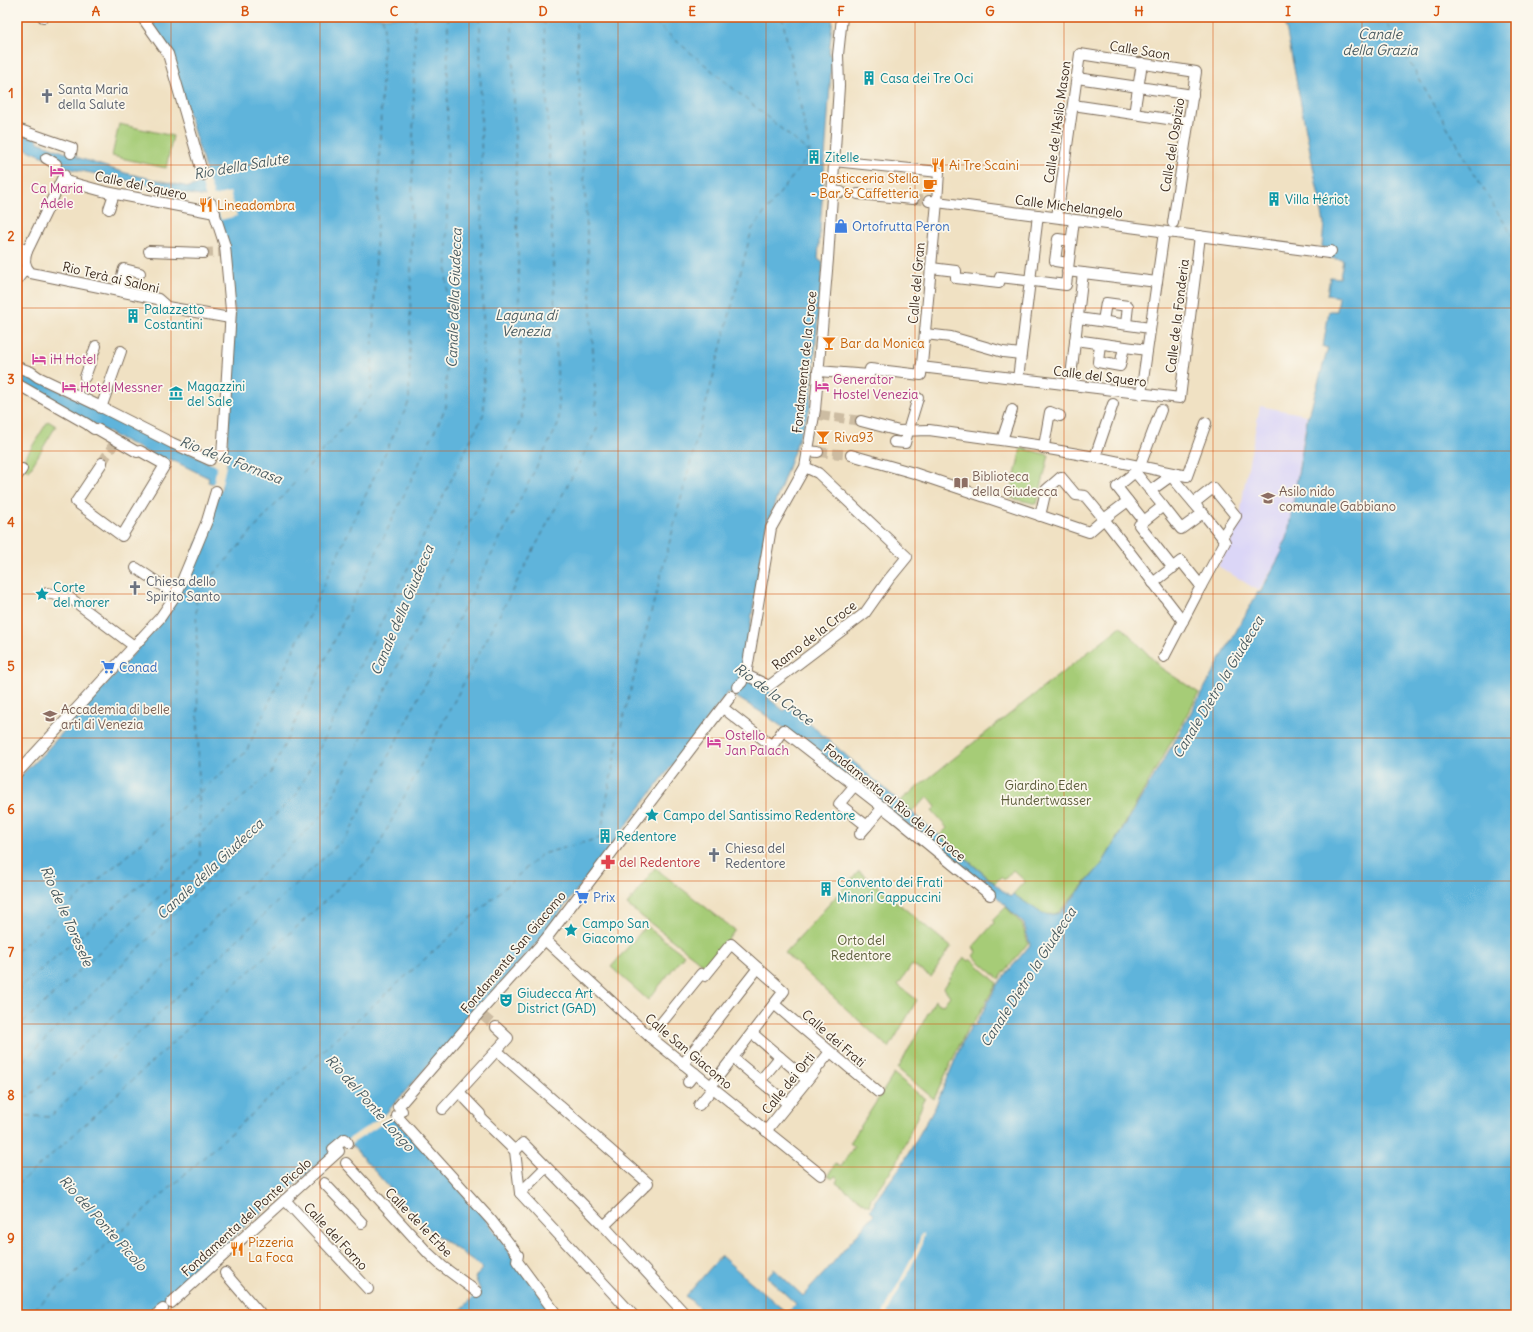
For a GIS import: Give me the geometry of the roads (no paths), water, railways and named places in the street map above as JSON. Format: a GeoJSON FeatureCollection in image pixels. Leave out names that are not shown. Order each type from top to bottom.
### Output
{"type":"FeatureCollection","features":[{"type":"Feature","properties":{"kind":"street"},"geometry":{"type":"LineString","coordinates":[[142,17],[168,54],[203,175]]}},
{"type":"Feature","properties":{"kind":"street","name":"Fondamenta de la Croce"},"geometry":{"type":"LineString","coordinates":[[742,681],[771,528],[804,467],[817,414],[818,371],[836,191],[834,160],[839,86],[838,55],[842,17]]}},
{"type":"Feature","properties":{"kind":"street","name":"Calle Saon"},"geometry":{"type":"LineString","coordinates":[[1080,54],[1196,72]]}},
{"type":"Feature","properties":{"kind":"street","name":"Calle de l'Asilo Mason"},"geometry":{"type":"LineString","coordinates":[[1057,217],[1080,54]]}},
{"type":"Feature","properties":{"kind":"street"},"geometry":{"type":"LineString","coordinates":[[1134,114],[1142,64]]}},
{"type":"Feature","properties":{"kind":"street","name":"Calle del Ospizio"},"geometry":{"type":"LineString","coordinates":[[1173,223],[1196,72]]}},
{"type":"Feature","properties":{"kind":"street"},"geometry":{"type":"LineString","coordinates":[[1076,78],[1192,95]]}},
{"type":"Feature","properties":{"kind":"street"},"geometry":{"type":"LineString","coordinates":[[1073,105],[1188,122]]}},
{"type":"Feature","properties":{"kind":"street"},"geometry":{"type":"LineString","coordinates":[[17,129],[72,148],[72,153]]}},
{"type":"Feature","properties":{"kind":"street","name":"Calle del Squero"},"geometry":{"type":"LineString","coordinates":[[46,158],[62,171],[114,194],[213,208],[224,251],[231,310],[230,318]]}},
{"type":"Feature","properties":{"kind":"street"},"geometry":{"type":"LineString","coordinates":[[834,160],[939,172],[933,201]]}},
{"type":"Feature","properties":{"kind":"street"},"geometry":{"type":"LineString","coordinates":[[17,280],[25,267],[28,251],[62,171]]}},
{"type":"Feature","properties":{"kind":"street"},"geometry":{"type":"LineString","coordinates":[[108,209],[114,194]]}},
{"type":"Feature","properties":{"kind":"street"},"geometry":{"type":"LineString","coordinates":[[858,194],[913,199]]}},
{"type":"Feature","properties":{"kind":"street","name":"Calle Michelangelo"},"geometry":{"type":"LineString","coordinates":[[933,201],[1329,253],[1331,251]]}},
{"type":"Feature","properties":{"kind":"street","name":"Calle del Gran"},"geometry":{"type":"LineString","coordinates":[[921,368],[931,268],[933,201]]}},
{"type":"Feature","properties":{"kind":"street"},"geometry":{"type":"LineString","coordinates":[[1018,379],[1038,215]]}},
{"type":"Feature","properties":{"kind":"street"},"geometry":{"type":"LineString","coordinates":[[1066,285],[1074,220]]}},
{"type":"Feature","properties":{"kind":"street"},"geometry":{"type":"LineString","coordinates":[[1140,394],[1164,232]]}},
{"type":"Feature","properties":{"kind":"street","name":"Calle de la Fonderia"},"geometry":{"type":"LineString","coordinates":[[1180,398],[1200,236]]}},
{"type":"Feature","properties":{"kind":"street"},"geometry":{"type":"LineString","coordinates":[[17,246],[28,251]]}},
{"type":"Feature","properties":{"kind":"street"},"geometry":{"type":"LineString","coordinates":[[149,251],[203,253]]}},
{"type":"Feature","properties":{"kind":"street","name":"Rio Terà ai Saloni"},"geometry":{"type":"LineString","coordinates":[[25,267],[158,299],[167,307],[230,318]]}},
{"type":"Feature","properties":{"kind":"street"},"geometry":{"type":"LineString","coordinates":[[1068,267],[1083,273],[1157,282]]}},
{"type":"Feature","properties":{"kind":"street"},"geometry":{"type":"LineString","coordinates":[[931,268],[956,271],[956,278],[999,283],[1000,277],[1081,287]]}},
{"type":"Feature","properties":{"kind":"street"},"geometry":{"type":"LineString","coordinates":[[118,290],[124,269],[140,273]]}},
{"type":"Feature","properties":{"kind":"street"},"geometry":{"type":"LineString","coordinates":[[1070,385],[1083,273]]}},
{"type":"Feature","properties":{"kind":"street"},"geometry":{"type":"LineString","coordinates":[[1103,321],[1106,303],[1128,306],[1126,324]]}},
{"type":"Feature","properties":{"kind":"street"},"geometry":{"type":"LineString","coordinates":[[222,456],[230,318]]}},
{"type":"Feature","properties":{"kind":"street"},"geometry":{"type":"LineString","coordinates":[[1078,318],[1150,328]]}},
{"type":"Feature","properties":{"kind":"street"},"geometry":{"type":"LineString","coordinates":[[925,334],[951,337],[1003,352],[1021,354]]}},
{"type":"Feature","properties":{"kind":"street"},"geometry":{"type":"LineString","coordinates":[[1075,340],[1147,350]]}},
{"type":"Feature","properties":{"kind":"street"},"geometry":{"type":"LineString","coordinates":[[1100,344],[1098,362],[1120,366],[1124,347]]}},
{"type":"Feature","properties":{"kind":"street"},"geometry":{"type":"LineString","coordinates":[[85,377],[96,346]]}},
{"type":"Feature","properties":{"kind":"street"},"geometry":{"type":"LineString","coordinates":[[100,408],[121,351]]}},
{"type":"Feature","properties":{"kind":"street"},"geometry":{"type":"LineString","coordinates":[[17,367],[32,372],[100,408],[210,460]]}},
{"type":"Feature","properties":{"kind":"street"},"geometry":{"type":"LineString","coordinates":[[818,371],[869,375],[870,369],[920,375],[921,368]]}},
{"type":"Feature","properties":{"kind":"street","name":"Calle del Squero"},"geometry":{"type":"LineString","coordinates":[[921,368],[1180,398]]}},
{"type":"Feature","properties":{"kind":"street"},"geometry":{"type":"LineString","coordinates":[[17,384],[94,429],[97,429],[165,465],[122,536],[76,502],[102,463]]}},
{"type":"Feature","properties":{"kind":"street"},"geometry":{"type":"LineString","coordinates":[[894,442],[905,443],[918,398]]}},
{"type":"Feature","properties":{"kind":"street"},"geometry":{"type":"LineString","coordinates":[[1095,457],[1113,404]]}},
{"type":"Feature","properties":{"kind":"street"},"geometry":{"type":"LineString","coordinates":[[1002,440],[1012,410]]}},
{"type":"Feature","properties":{"kind":"street"},"geometry":{"type":"LineString","coordinates":[[1140,466],[1161,410]]}},
{"type":"Feature","properties":{"kind":"street"},"geometry":{"type":"LineString","coordinates":[[1044,446],[1050,412],[1060,416]]}},
{"type":"Feature","properties":{"kind":"street"},"geometry":{"type":"LineString","coordinates":[[861,421],[899,431],[929,430],[1044,446],[1043,448],[1187,476],[1206,423]]}},
{"type":"Feature","properties":{"kind":"street"},"geometry":{"type":"LineString","coordinates":[[807,451],[818,452]]}},
{"type":"Feature","properties":{"kind":"street"},"geometry":{"type":"LineString","coordinates":[[851,456],[914,473],[1089,532],[1128,501]]}},
{"type":"Feature","properties":{"kind":"street","name":"Ramo de la Croce"},"geometry":{"type":"LineString","coordinates":[[742,681],[769,686],[865,613],[907,557],[818,473],[804,467]]}},
{"type":"Feature","properties":{"kind":"street"},"geometry":{"type":"LineString","coordinates":[[1144,521],[1117,487],[1135,472],[1181,529],[1202,513]]}},
{"type":"Feature","properties":{"kind":"street"},"geometry":{"type":"LineString","coordinates":[[1150,491],[1171,476],[1225,542],[1164,657]]}},
{"type":"Feature","properties":{"kind":"street"},"geometry":{"type":"LineString","coordinates":[[1040,516],[1046,490],[1061,477],[1076,495],[1085,496],[1183,621]]}},
{"type":"Feature","properties":{"kind":"street"},"geometry":{"type":"LineString","coordinates":[[1194,503],[1213,488],[1236,516],[1222,537]]}},
{"type":"Feature","properties":{"kind":"street"},"geometry":{"type":"LineString","coordinates":[[18,771],[160,618],[176,595],[208,521],[216,491]]}},
{"type":"Feature","properties":{"kind":"street"},"geometry":{"type":"LineString","coordinates":[[1162,506],[1139,525],[1173,568]]}},
{"type":"Feature","properties":{"kind":"street"},"geometry":{"type":"LineString","coordinates":[[1153,583],[1181,561],[1201,586]]}},
{"type":"Feature","properties":{"kind":"street"},"geometry":{"type":"LineString","coordinates":[[136,568],[176,595]]}},
{"type":"Feature","properties":{"kind":"street"},"geometry":{"type":"LineString","coordinates":[[47,593],[70,598],[134,646]]}},
{"type":"Feature","properties":{"kind":"street","name":"Fondamenta San Giacomo"},"geometry":{"type":"LineString","coordinates":[[557,1315],[517,1261],[518,1255],[491,1220],[395,1113],[545,940],[731,696]]}},
{"type":"Feature","properties":{"kind":"street","name":"Fondamenta al Rio de la Croce"},"geometry":{"type":"LineString","coordinates":[[723,708],[772,746],[783,730],[883,807],[990,895]]}},
{"type":"Feature","properties":{"kind":"street"},"geometry":{"type":"LineString","coordinates":[[854,785],[840,804],[867,826]]}},
{"type":"Feature","properties":{"kind":"street"},"geometry":{"type":"LineString","coordinates":[[860,834],[883,807]]}},
{"type":"Feature","properties":{"kind":"street","name":"Calle San Giacomo"},"geometry":{"type":"LineString","coordinates":[[545,940],[650,1037],[821,1175]]}},
{"type":"Feature","properties":{"kind":"street"},"geometry":{"type":"LineString","coordinates":[[650,1037],[702,974],[705,976],[731,944],[784,990],[699,1105]]}},
{"type":"Feature","properties":{"kind":"street"},"geometry":{"type":"LineString","coordinates":[[683,1064],[758,968]]}},
{"type":"Feature","properties":{"kind":"street","name":"Calle dei Frati"},"geometry":{"type":"LineString","coordinates":[[774,1004],[878,1092]]}},
{"type":"Feature","properties":{"kind":"street"},"geometry":{"type":"LineString","coordinates":[[443,1109],[508,1038],[496,1027]]}},
{"type":"Feature","properties":{"kind":"street"},"geometry":{"type":"LineString","coordinates":[[752,1033],[807,1080]]}},
{"type":"Feature","properties":{"kind":"street"},"geometry":{"type":"LineString","coordinates":[[497,1051],[648,1183],[604,1226]]}},
{"type":"Feature","properties":{"kind":"street","name":"Calle dei Orti"},"geometry":{"type":"LineString","coordinates":[[766,1131],[830,1052]]}},
{"type":"Feature","properties":{"kind":"street"},"geometry":{"type":"LineString","coordinates":[[760,1081],[780,1057]]}},
{"type":"Feature","properties":{"kind":"street"},"geometry":{"type":"LineString","coordinates":[[733,1058],[788,1104]]}},
{"type":"Feature","properties":{"kind":"street"},"geometry":{"type":"LineString","coordinates":[[688,1082],[695,1073]]}},
{"type":"Feature","properties":{"kind":"street"},"geometry":{"type":"LineString","coordinates":[[459,1092],[480,1114],[481,1118],[515,1151],[520,1193],[633,1315]]}},
{"type":"Feature","properties":{"kind":"street","name":"Fondamenta del Ponte Picolo"},"geometry":{"type":"LineString","coordinates":[[164,1308],[217,1263],[338,1153],[333,1149],[345,1139],[348,1143]]}},
{"type":"Feature","properties":{"kind":"street"},"geometry":{"type":"LineString","coordinates":[[515,1151],[523,1143],[604,1226],[686,1315]]}},
{"type":"Feature","properties":{"kind":"street","name":"Calle de le Erbe"},"geometry":{"type":"LineString","coordinates":[[346,1163],[428,1253],[442,1266],[478,1292]]}},
{"type":"Feature","properties":{"kind":"street"},"geometry":{"type":"LineString","coordinates":[[520,1193],[546,1167]]}},
{"type":"Feature","properties":{"kind":"street"},"geometry":{"type":"LineString","coordinates":[[324,1183],[362,1223]]}},
{"type":"Feature","properties":{"kind":"street","name":"Calle del Forno"},"geometry":{"type":"LineString","coordinates":[[285,1200],[368,1289]]}},
{"type":"Feature","properties":{"kind":"street"},"geometry":{"type":"LineString","coordinates":[[225,1273],[261,1315]]}},
{"type":"Feature","properties":{"kind":"water"},"geometry":{"type":"Polygon","coordinates":[[[147,17],[833,17],[829,54],[832,57],[818,259],[823,263],[810,408],[766,527],[743,671],[772,693],[768,698],[784,711],[789,706],[1010,897],[1013,894],[1043,914],[1051,915],[1060,913],[1102,864],[1176,739],[1258,592],[1260,593],[1283,550],[1281,549],[1287,539],[1308,415],[1328,348],[1323,347],[1329,311],[1337,311],[1339,297],[1327,295],[1330,277],[1340,278],[1343,260],[1330,258],[1331,248],[1322,247],[1324,223],[1284,17],[1516,17],[1516,1315],[707,1315],[686,1296],[721,1256],[787,1313],[796,1304],[767,1277],[774,1269],[803,1296],[826,1271],[874,1214],[870,1210],[875,1203],[874,1202],[902,1165],[937,1103],[963,1041],[972,1025],[975,1026],[997,985],[1030,945],[1024,924],[986,886],[791,733],[728,692],[539,940],[387,1112],[392,1120],[395,1119],[488,1222],[554,1315],[456,1315],[480,1290],[475,1277],[483,1269],[477,1263],[432,1232],[402,1202],[347,1140],[242,1229],[198,1273],[165,1301],[174,1315],[156,1315],[152,1312],[148,1315],[17,1315],[17,779],[44,753],[164,620],[222,486],[208,482],[209,478],[170,459],[167,462],[115,436],[17,381],[17,370],[209,463],[226,466],[235,312],[214,196],[206,197],[159,189],[155,186],[72,169],[17,145],[17,135],[23,137],[26,135],[37,139],[38,142],[66,153],[77,155],[76,157],[125,173],[189,187],[209,181],[170,53],[147,17]]]}},
{"type":"Feature","properties":{"kind":"tunnel"},"geometry":{"type":"LineString","coordinates":[[841,192],[858,194]]}},
{"type":"Feature","properties":{"kind":"tunnel"},"geometry":{"type":"LineString","coordinates":[[913,199],[929,201]]}},
{"type":"Feature","properties":{"kind":"tunnel"},"geometry":{"type":"LineString","coordinates":[[203,253],[222,252]]}},
{"type":"Feature","properties":{"kind":"tunnel"},"geometry":{"type":"LineString","coordinates":[[820,415],[861,421]]}},
{"type":"Feature","properties":{"kind":"tunnel"},"geometry":{"type":"LineString","coordinates":[[102,463],[115,442]]}},
{"type":"Feature","properties":{"kind":"tunnel"},"geometry":{"type":"LineString","coordinates":[[818,452],[851,455]]}},
{"type":"Feature","properties":{"kind":"tunnel"},"geometry":{"type":"LineString","coordinates":[[483,1016],[496,1027]]}},
{"type":"Feature","properties":{"kind":"place","name":"Casa dei Tre Oci"},"geometry":{"type":"Point","coordinates":[869,78]}},
{"type":"Feature","properties":{"kind":"place","name":"Santa Maria della Salute"},"geometry":{"type":"Point","coordinates":[47,96]}},
{"type":"Feature","properties":{"kind":"place","name":"Zitelle"},"geometry":{"type":"Point","coordinates":[814,157]}},
{"type":"Feature","properties":{"kind":"place","name":"Ai Tre Scaini"},"geometry":{"type":"Point","coordinates":[938,165]}},
{"type":"Feature","properties":{"kind":"place","name":"Ca Maria Adele"},"geometry":{"type":"Point","coordinates":[57,171]}},
{"type":"Feature","properties":{"kind":"place","name":"Pasticceria Stella - Bar & Caffetteria"},"geometry":{"type":"Point","coordinates":[930,185]}},
{"type":"Feature","properties":{"kind":"place","name":"Villa Hériot"},"geometry":{"type":"Point","coordinates":[1274,199]}},
{"type":"Feature","properties":{"kind":"place","name":"Lineadombra"},"geometry":{"type":"Point","coordinates":[206,205]}},
{"type":"Feature","properties":{"kind":"place","name":"Ortofrutta Peron"},"geometry":{"type":"Point","coordinates":[841,226]}},
{"type":"Feature","properties":{"kind":"place","name":"Palazzetto Costantini"},"geometry":{"type":"Point","coordinates":[133,316]}},
{"type":"Feature","properties":{"kind":"place","name":"Bar da Monica"},"geometry":{"type":"Point","coordinates":[829,343]}},
{"type":"Feature","properties":{"kind":"place","name":"iH Hotel"},"geometry":{"type":"Point","coordinates":[39,359]}},
{"type":"Feature","properties":{"kind":"place","name":"Generator Hostel Venezia"},"geometry":{"type":"Point","coordinates":[822,386]}},
{"type":"Feature","properties":{"kind":"place","name":"Hotel Messner"},"geometry":{"type":"Point","coordinates":[69,387]}},
{"type":"Feature","properties":{"kind":"place","name":"Magazzini del Sale"},"geometry":{"type":"Point","coordinates":[176,393]}},
{"type":"Feature","properties":{"kind":"place","name":"Riva93"},"geometry":{"type":"Point","coordinates":[823,437]}},
{"type":"Feature","properties":{"kind":"place","name":"Biblioteca della Giudecca"},"geometry":{"type":"Point","coordinates":[961,483]}},
{"type":"Feature","properties":{"kind":"place","name":"Asilo nido comunale Gabbiano"},"geometry":{"type":"Point","coordinates":[1268,498]}},
{"type":"Feature","properties":{"kind":"place","name":"Chiesa dello Spirito Santo"},"geometry":{"type":"Point","coordinates":[135,588]}},
{"type":"Feature","properties":{"kind":"place","name":"Corte del morer"},"geometry":{"type":"Point","coordinates":[42,594]}},
{"type":"Feature","properties":{"kind":"place","name":"Conad"},"geometry":{"type":"Point","coordinates":[108,667]}},
{"type":"Feature","properties":{"kind":"place","name":"Accademia di belle arti di Venezia"},"geometry":{"type":"Point","coordinates":[50,716]}},
{"type":"Feature","properties":{"kind":"place","name":"Ostello Jan Palach"},"geometry":{"type":"Point","coordinates":[714,742]}},
{"type":"Feature","properties":{"kind":"place","name":"Campo del Santissimo Redentore"},"geometry":{"type":"Point","coordinates":[652,815]}},
{"type":"Feature","properties":{"kind":"place","name":"Redentore"},"geometry":{"type":"Point","coordinates":[605,836]}},
{"type":"Feature","properties":{"kind":"place","name":"Chiesa del Redentore"},"geometry":{"type":"Point","coordinates":[714,855]}},
{"type":"Feature","properties":{"kind":"place","name":"del Redentore"},"geometry":{"type":"Point","coordinates":[608,862]}},
{"type":"Feature","properties":{"kind":"place","name":"Convento dei Frati Minori Cappuccini"},"geometry":{"type":"Point","coordinates":[826,889]}},
{"type":"Feature","properties":{"kind":"place","name":"Prix"},"geometry":{"type":"Point","coordinates":[582,897]}},
{"type":"Feature","properties":{"kind":"place","name":"Campo San Giacomo"},"geometry":{"type":"Point","coordinates":[571,930]}},
{"type":"Feature","properties":{"kind":"place","name":"Giudecca Art District (GAD)"},"geometry":{"type":"Point","coordinates":[506,1000]}},
{"type":"Feature","properties":{"kind":"place","name":"Pizzeria La Foca"},"geometry":{"type":"Point","coordinates":[237,1249]}},
{"type":"Feature","properties":{"kind":"water label","name":"Canale della Grazia"},"geometry":{"type":"Point","coordinates":[1380,42]}},
{"type":"Feature","properties":{"kind":"water label","name":"Rio della Salute"},"geometry":{"type":"Point","coordinates":[241,166]}},
{"type":"Feature","properties":{"kind":"water label","name":"Canale della Giudecca"},"geometry":{"type":"Point","coordinates":[454,298]}},
{"type":"Feature","properties":{"kind":"water label","name":"Laguna di Venezia"},"geometry":{"type":"Point","coordinates":[526,324]}},
{"type":"Feature","properties":{"kind":"water label","name":"Rio de la Fornasa"},"geometry":{"type":"Point","coordinates":[231,460]}},
{"type":"Feature","properties":{"kind":"water label","name":"Canale della Giudecca"},"geometry":{"type":"Point","coordinates":[402,610]}},
{"type":"Feature","properties":{"kind":"water label","name":"Canale Dietro la Giudecca"},"geometry":{"type":"Point","coordinates":[1218,687]}},
{"type":"Feature","properties":{"kind":"water label","name":"Rio de la Croce"},"geometry":{"type":"Point","coordinates":[774,694]}},
{"type":"Feature","properties":{"kind":"water label","name":"Canale della Giudecca"},"geometry":{"type":"Point","coordinates":[210,869]}},
{"type":"Feature","properties":{"kind":"water label","name":"Rio de le Toresele"},"geometry":{"type":"Point","coordinates":[67,916]}},
{"type":"Feature","properties":{"kind":"water label","name":"Canale Dietro la Giudecca"},"geometry":{"type":"Point","coordinates":[1028,977]}},
{"type":"Feature","properties":{"kind":"water label","name":"Rio del Ponte Longo"},"geometry":{"type":"Point","coordinates":[370,1103]}},
{"type":"Feature","properties":{"kind":"water label","name":"Rio del Ponte Picolo"},"geometry":{"type":"Point","coordinates":[103,1223]}},
{"type":"Feature","properties":{"kind":"park label","name":"Giardino Eden Hundertwasser"},"geometry":{"type":"Point","coordinates":[1046,792]}},
{"type":"Feature","properties":{"kind":"park label","name":"Orto del Redentore"},"geometry":{"type":"Point","coordinates":[861,948]}}]}
